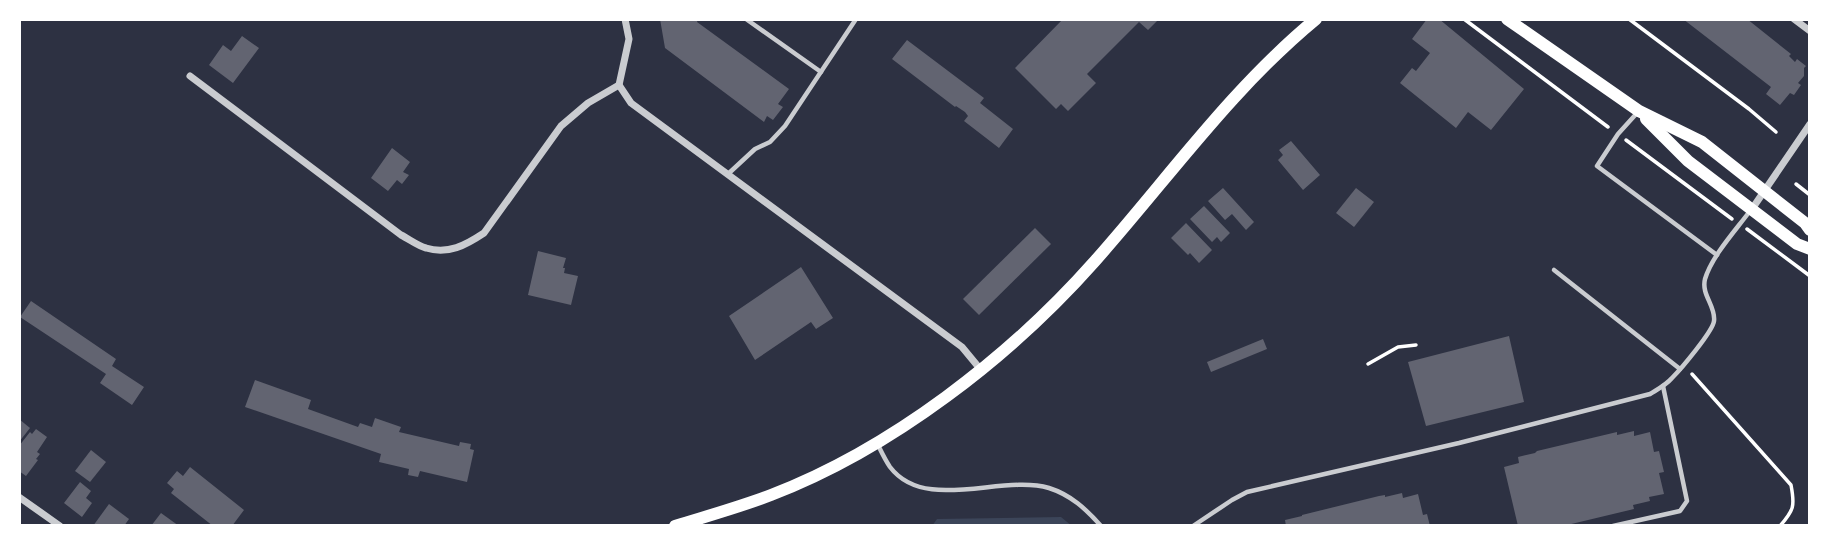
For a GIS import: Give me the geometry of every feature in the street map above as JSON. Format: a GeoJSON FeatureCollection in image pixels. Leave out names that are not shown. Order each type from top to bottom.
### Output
{"type":"FeatureCollection","features":[{"type":"Feature","properties":{"kind":"main road"},"geometry":{"type":"LineString","coordinates":[[675,526],[772,494],[830,468],[926,411],[981,370],[1017,341],[1051,308],[1102,253],[1235,97],[1316,19]]}},
{"type":"Feature","properties":{"kind":"main road"},"geometry":{"type":"LineString","coordinates":[[1507,19],[1639,111],[1702,142],[1765,190],[1810,230]]}},
{"type":"Feature","properties":{"kind":"main road"},"geometry":{"type":"LineString","coordinates":[[1639,111],[1688,161],[1797,244],[1810,249]]}},
{"type":"Feature","properties":{"kind":"street"},"geometry":{"type":"LineString","coordinates":[[625,19],[629,39],[620,85],[631,103],[962,347],[981,370]]}},
{"type":"Feature","properties":{"kind":"street"},"geometry":{"type":"LineString","coordinates":[[1794,19],[1810,32]]}},
{"type":"Feature","properties":{"kind":"street"},"geometry":{"type":"LineString","coordinates":[[190,76],[401,235],[426,248],[450,250],[467,245],[484,233],[561,126],[587,103],[620,85]]}},
{"type":"Feature","properties":{"kind":"street"},"geometry":{"type":"LineString","coordinates":[[1752,209],[1810,124]]}},
{"type":"Feature","properties":{"kind":"street"},"geometry":{"type":"LineString","coordinates":[[19,497],[60,526]]}},
{"type":"Feature","properties":{"kind":"lane"},"geometry":{"type":"LineString","coordinates":[[746,19],[821,72]]}},
{"type":"Feature","properties":{"kind":"lane"},"geometry":{"type":"LineString","coordinates":[[728,174],[755,149],[770,142],[785,126],[856,19]]}},
{"type":"Feature","properties":{"kind":"lane"},"geometry":{"type":"LineString","coordinates":[[1639,111],[1618,134],[1597,166],[1717,256]]}},
{"type":"Feature","properties":{"kind":"lane"},"geometry":{"type":"LineString","coordinates":[[1193,526],[1247,492],[1650,394],[1663,386],[1680,369],[1708,333],[1714,321],[1704,283],[1717,256],[1752,209]]}},
{"type":"Feature","properties":{"kind":"lane"},"geometry":{"type":"LineString","coordinates":[[1554,270],[1680,369]]}},
{"type":"Feature","properties":{"kind":"lane"},"geometry":{"type":"LineString","coordinates":[[1613,526],[1680,511],[1687,501],[1663,386]]}},
{"type":"Feature","properties":{"kind":"lane"},"geometry":{"type":"LineString","coordinates":[[877,442],[890,467],[903,480],[924,489],[951,491],[1017,484],[1036,485],[1070,497],[1086,509],[1101,526]]}},
{"type":"Feature","properties":{"kind":"path"},"geometry":{"type":"LineString","coordinates":[[1464,19],[1710,202]]}},
{"type":"Feature","properties":{"kind":"path"},"geometry":{"type":"LineString","coordinates":[[1629,19],[1776,132]]}},
{"type":"Feature","properties":{"kind":"path"},"geometry":{"type":"LineString","coordinates":[[1796,184],[1810,195]]}},
{"type":"Feature","properties":{"kind":"path"},"geometry":{"type":"LineString","coordinates":[[1762,241],[1810,276]]}},
{"type":"Feature","properties":{"kind":"path"},"geometry":{"type":"LineString","coordinates":[[1368,364],[1398,347],[1416,345]]}},
{"type":"Feature","properties":{"kind":"path"},"geometry":{"type":"LineString","coordinates":[[1692,374],[1791,485],[1794,504],[1780,526]]}},
{"type":"Feature","properties":{"kind":"shaded area"},"geometry":{"type":"Polygon","coordinates":[[[1061,517],[1072,526],[932,526],[937,519],[1061,517]]]}},
{"type":"Feature","properties":{"kind":"building"},"geometry":{"type":"Polygon","coordinates":[[[660,19],[698,19],[697,22],[789,89],[778,104],[783,107],[773,120],[767,116],[764,122],[665,48],[660,19]]]}},
{"type":"Feature","properties":{"kind":"building"},"geometry":{"type":"Polygon","coordinates":[[[1063,19],[1159,19],[1148,30],[1139,22],[1087,74],[1096,83],[1068,111],[1061,104],[1056,109],[1015,68],[1063,19]]]}},
{"type":"Feature","properties":{"kind":"building"},"geometry":{"type":"Polygon","coordinates":[[[1427,19],[1439,19],[1524,89],[1491,130],[1468,112],[1456,128],[1400,83],[1412,68],[1416,71],[1430,53],[1412,39],[1427,19]]]}},
{"type":"Feature","properties":{"kind":"building"},"geometry":{"type":"Polygon","coordinates":[[[1683,19],[1747,19],[1791,54],[1789,56],[1795,62],[1797,59],[1806,66],[1804,76],[1798,83],[1801,85],[1794,95],[1790,93],[1780,105],[1766,94],[1771,87],[1683,19]]]}},
{"type":"Feature","properties":{"kind":"building"},"geometry":{"type":"Polygon","coordinates":[[[242,36],[259,48],[233,83],[209,65],[223,45],[231,51],[242,36]]]}},
{"type":"Feature","properties":{"kind":"building"},"geometry":{"type":"Polygon","coordinates":[[[907,40],[984,98],[980,103],[1013,129],[999,148],[964,121],[968,116],[965,112],[892,59],[907,40]]]}},
{"type":"Feature","properties":{"kind":"building"},"geometry":{"type":"Polygon","coordinates":[[[1291,141],[1320,175],[1303,190],[1278,160],[1283,155],[1279,150],[1291,141]]]}},
{"type":"Feature","properties":{"kind":"building"},"geometry":{"type":"Polygon","coordinates":[[[392,148],[410,162],[403,172],[409,175],[402,184],[397,180],[388,191],[371,178],[392,148]]]}},
{"type":"Feature","properties":{"kind":"building"},"geometry":{"type":"Polygon","coordinates":[[[1223,188],[1254,222],[1246,230],[1232,214],[1225,220],[1208,201],[1223,188]]]}},
{"type":"Feature","properties":{"kind":"building"},"geometry":{"type":"Polygon","coordinates":[[[1356,188],[1374,202],[1354,227],[1336,213],[1356,188]]]}},
{"type":"Feature","properties":{"kind":"building"},"geometry":{"type":"Polygon","coordinates":[[[1204,206],[1230,233],[1221,242],[1217,237],[1212,242],[1190,219],[1204,206]]]}},
{"type":"Feature","properties":{"kind":"building"},"geometry":{"type":"Polygon","coordinates":[[[1186,223],[1212,250],[1199,263],[1171,238],[1186,223]]]}},
{"type":"Feature","properties":{"kind":"building"},"geometry":{"type":"Polygon","coordinates":[[[1035,228],[1051,244],[979,315],[963,299],[1035,228]]]}},
{"type":"Feature","properties":{"kind":"building"},"geometry":{"type":"Polygon","coordinates":[[[538,251],[566,258],[564,273],[578,276],[571,305],[528,295],[538,251]]]}},
{"type":"Feature","properties":{"kind":"building"},"geometry":{"type":"Polygon","coordinates":[[[801,267],[833,318],[816,329],[811,322],[755,360],[729,316],[801,267]]]}},
{"type":"Feature","properties":{"kind":"building"},"geometry":{"type":"Polygon","coordinates":[[[31,301],[116,359],[112,366],[144,387],[132,405],[100,383],[106,374],[20,317],[31,301]]]}},
{"type":"Feature","properties":{"kind":"building"},"geometry":{"type":"Polygon","coordinates":[[[1509,336],[1524,402],[1426,426],[1408,362],[1509,336]]]}},
{"type":"Feature","properties":{"kind":"building"},"geometry":{"type":"Polygon","coordinates":[[[1263,339],[1267,349],[1211,372],[1207,362],[1263,339]]]}},
{"type":"Feature","properties":{"kind":"building"},"geometry":{"type":"Polygon","coordinates":[[[255,380],[311,400],[308,409],[358,427],[360,423],[372,427],[375,418],[401,427],[399,432],[459,446],[460,442],[471,444],[470,449],[474,450],[467,482],[420,471],[418,477],[408,475],[409,469],[379,462],[381,454],[245,407],[255,380]]]}},
{"type":"Feature","properties":{"kind":"building"},"geometry":{"type":"Polygon","coordinates":[[[19,419],[30,428],[19,442],[19,419]]]}},
{"type":"Feature","properties":{"kind":"building"},"geometry":{"type":"Polygon","coordinates":[[[36,429],[47,437],[37,452],[40,454],[36,459],[38,460],[26,476],[19,471],[19,446],[30,432],[32,434],[36,429]]]}},
{"type":"Feature","properties":{"kind":"building"},"geometry":{"type":"Polygon","coordinates":[[[1634,431],[1634,436],[1650,432],[1654,452],[1659,451],[1664,472],[1659,473],[1664,494],[1649,497],[1650,501],[1633,505],[1634,509],[1563,526],[1518,526],[1504,467],[1519,463],[1518,457],[1537,451],[1617,432],[1617,435],[1634,431]]]}},
{"type":"Feature","properties":{"kind":"building"},"geometry":{"type":"Polygon","coordinates":[[[91,450],[106,462],[90,482],[75,471],[91,450]]]}},
{"type":"Feature","properties":{"kind":"building"},"geometry":{"type":"Polygon","coordinates":[[[190,467],[244,510],[232,526],[213,526],[171,493],[174,489],[167,483],[177,471],[183,476],[190,467]]]}},
{"type":"Feature","properties":{"kind":"building"},"geometry":{"type":"Polygon","coordinates":[[[80,482],[91,491],[86,498],[92,503],[82,517],[64,503],[80,482]]]}},
{"type":"Feature","properties":{"kind":"building"},"geometry":{"type":"Polygon","coordinates":[[[1402,493],[1403,498],[1418,494],[1423,515],[1427,514],[1430,526],[1286,526],[1285,520],[1302,515],[1402,493]]]}},
{"type":"Feature","properties":{"kind":"building"},"geometry":{"type":"Polygon","coordinates":[[[109,504],[129,519],[124,526],[93,526],[109,504]]]}},
{"type":"Feature","properties":{"kind":"building"},"geometry":{"type":"Polygon","coordinates":[[[161,513],[179,526],[151,526],[161,513]]]}}]}
